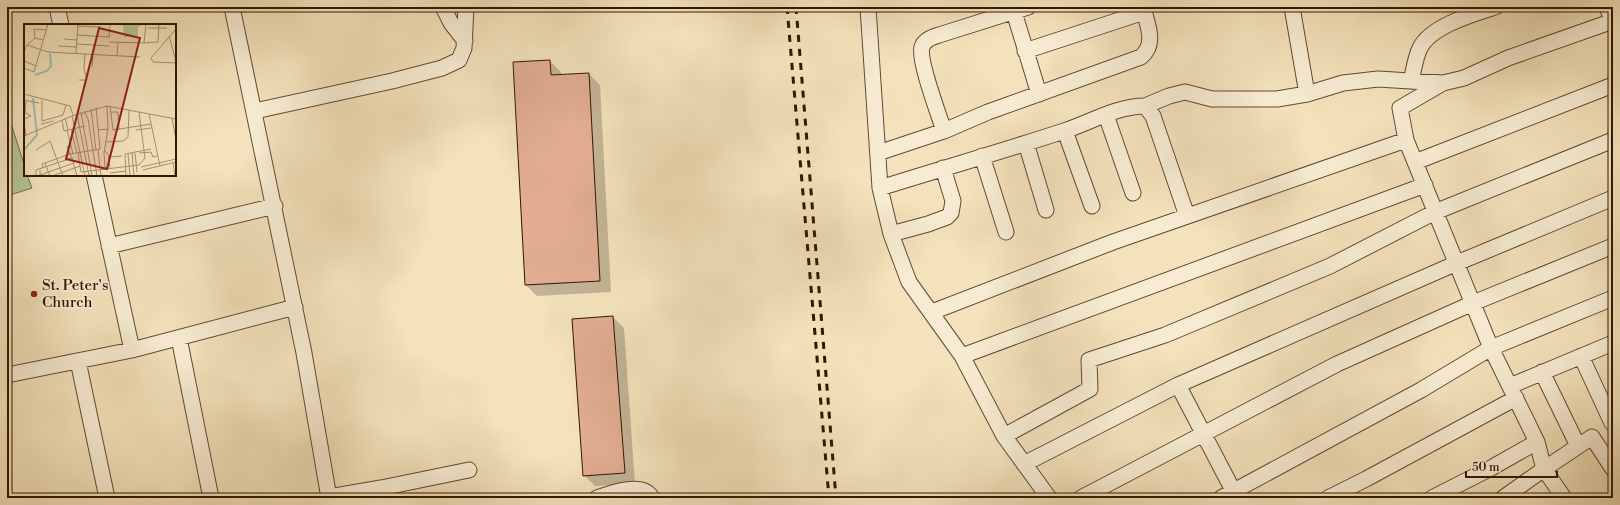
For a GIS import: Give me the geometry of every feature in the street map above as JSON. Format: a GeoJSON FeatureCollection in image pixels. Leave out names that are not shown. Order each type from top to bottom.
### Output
{"type":"FeatureCollection","features":[{"type":"Feature","properties":{"kind":"street"},"geometry":{"type":"LineString","coordinates":[[57,7],[61,24]]}},
{"type":"Feature","properties":{"kind":"street"},"geometry":{"type":"LineString","coordinates":[[232,7],[295,307],[329,497],[469,470]]}},
{"type":"Feature","properties":{"kind":"street"},"geometry":{"type":"LineString","coordinates":[[443,7],[451,23],[465,41]]}},
{"type":"Feature","properties":{"kind":"street"},"geometry":{"type":"LineString","coordinates":[[254,111],[392,81],[442,68],[459,60],[462,57],[465,41],[466,7]]}},
{"type":"Feature","properties":{"kind":"street"},"geometry":{"type":"LineString","coordinates":[[868,7],[880,188],[891,234],[909,282],[932,312],[962,356],[1004,436],[1049,498]]}},
{"type":"Feature","properties":{"kind":"street"},"geometry":{"type":"LineString","coordinates":[[944,131],[922,61],[922,46],[925,41],[1028,7]]}},
{"type":"Feature","properties":{"kind":"street"},"geometry":{"type":"LineString","coordinates":[[1292,7],[1307,94]]}},
{"type":"Feature","properties":{"kind":"street"},"geometry":{"type":"LineString","coordinates":[[1411,81],[1416,57],[1427,39],[1469,12],[1495,7]]}},
{"type":"Feature","properties":{"kind":"street"},"geometry":{"type":"LineString","coordinates":[[1564,498],[1544,469],[1537,442],[1491,348],[1406,140],[1400,108],[1443,83],[1464,78],[1508,58],[1613,21],[1608,7]]}},
{"type":"Feature","properties":{"kind":"street"},"geometry":{"type":"LineString","coordinates":[[878,153],[944,131],[988,112],[1141,57],[1150,47],[1151,40],[1143,10],[1025,51]]}},
{"type":"Feature","properties":{"kind":"street"},"geometry":{"type":"LineString","coordinates":[[1014,12],[1039,94]]}},
{"type":"Feature","properties":{"kind":"street"},"geometry":{"type":"LineString","coordinates":[[880,188],[1065,131],[1106,115],[1138,106],[1145,106],[1169,96],[1185,92],[1212,99],[1277,99],[1307,94],[1343,83],[1378,79],[1443,83]]}},
{"type":"Feature","properties":{"kind":"street"},"geometry":{"type":"LineString","coordinates":[[1415,162],[1613,86]]}},
{"type":"Feature","properties":{"kind":"street"},"geometry":{"type":"LineString","coordinates":[[1145,106],[1153,116],[1187,216]]}},
{"type":"Feature","properties":{"kind":"street"},"geometry":{"type":"LineString","coordinates":[[1106,115],[1133,192]]}},
{"type":"Feature","properties":{"kind":"street"},"geometry":{"type":"LineString","coordinates":[[1065,131],[1092,206]]}},
{"type":"Feature","properties":{"kind":"street"},"geometry":{"type":"LineString","coordinates":[[932,312],[1107,244],[1406,140]]}},
{"type":"Feature","properties":{"kind":"street"},"geometry":{"type":"LineString","coordinates":[[1004,436],[1090,389],[1089,360],[1165,335],[1330,266],[1435,212],[1613,140]]}},
{"type":"Feature","properties":{"kind":"street"},"geometry":{"type":"LineString","coordinates":[[1026,143],[1046,210]]}},
{"type":"Feature","properties":{"kind":"street"},"geometry":{"type":"LineString","coordinates":[[982,156],[1006,232]]}},
{"type":"Feature","properties":{"kind":"street"},"geometry":{"type":"LineString","coordinates":[[891,234],[947,217],[950,213],[953,201],[943,168]]}},
{"type":"Feature","properties":{"kind":"street"},"geometry":{"type":"LineString","coordinates":[[94,176],[132,350]]}},
{"type":"Feature","properties":{"kind":"street"},"geometry":{"type":"LineString","coordinates":[[962,356],[1425,185]]}},
{"type":"Feature","properties":{"kind":"street"},"geometry":{"type":"LineString","coordinates":[[1024,464],[1178,385],[1456,263],[1613,198]]}},
{"type":"Feature","properties":{"kind":"street"},"geometry":{"type":"LineString","coordinates":[[109,246],[275,206]]}},
{"type":"Feature","properties":{"kind":"street"},"geometry":{"type":"LineString","coordinates":[[1081,498],[1337,364],[1473,303],[1613,246]]}},
{"type":"Feature","properties":{"kind":"street"},"geometry":{"type":"LineString","coordinates":[[1178,385],[1203,433],[1231,496],[1421,390],[1491,348],[1613,298]]}},
{"type":"Feature","properties":{"kind":"street"},"geometry":{"type":"LineString","coordinates":[[7,375],[132,350],[295,307]]}},
{"type":"Feature","properties":{"kind":"street"},"geometry":{"type":"LineString","coordinates":[[179,338],[211,498]]}},
{"type":"Feature","properties":{"kind":"street"},"geometry":{"type":"LineString","coordinates":[[1328,498],[1366,479],[1513,392],[1542,372],[1613,342]]}},
{"type":"Feature","properties":{"kind":"street"},"geometry":{"type":"LineString","coordinates":[[1502,498],[1612,423],[1581,356]]}},
{"type":"Feature","properties":{"kind":"street"},"geometry":{"type":"LineString","coordinates":[[78,361],[107,498]]}},
{"type":"Feature","properties":{"kind":"street"},"geometry":{"type":"LineString","coordinates":[[1542,372],[1578,446]]}},
{"type":"Feature","properties":{"kind":"street"},"geometry":{"type":"LineString","coordinates":[[1592,437],[1613,469]]}},
{"type":"Feature","properties":{"kind":"street"},"geometry":{"type":"LineString","coordinates":[[1432,498],[1491,468],[1537,442]]}},
{"type":"Feature","properties":{"kind":"street"},"geometry":{"type":"LineString","coordinates":[[597,498],[611,493],[640,490],[647,492],[652,498]]}},
{"type":"Feature","properties":{"kind":"green space"},"geometry":{"type":"Polygon","coordinates":[[[7,111],[24,164],[24,176],[27,176],[32,188],[7,196],[7,111]]]}},
{"type":"Feature","properties":{"kind":"building"},"geometry":{"type":"Polygon","coordinates":[[[550,60],[551,75],[589,73],[600,281],[525,285],[513,62],[550,60]]]}},
{"type":"Feature","properties":{"kind":"building"},"geometry":{"type":"Polygon","coordinates":[[[613,316],[625,473],[583,476],[572,319],[613,316]]]}},
{"type":"Feature","properties":{"kind":"railway"},"geometry":{"type":"LineString","coordinates":[[787,7],[829,498]]}},
{"type":"Feature","properties":{"kind":"railway"},"geometry":{"type":"LineString","coordinates":[[796,7],[836,498]]}},
{"type":"Feature","properties":{"kind":"place","name":"St. Peter's Church"},"geometry":{"type":"Point","coordinates":[34,294]}}]}
